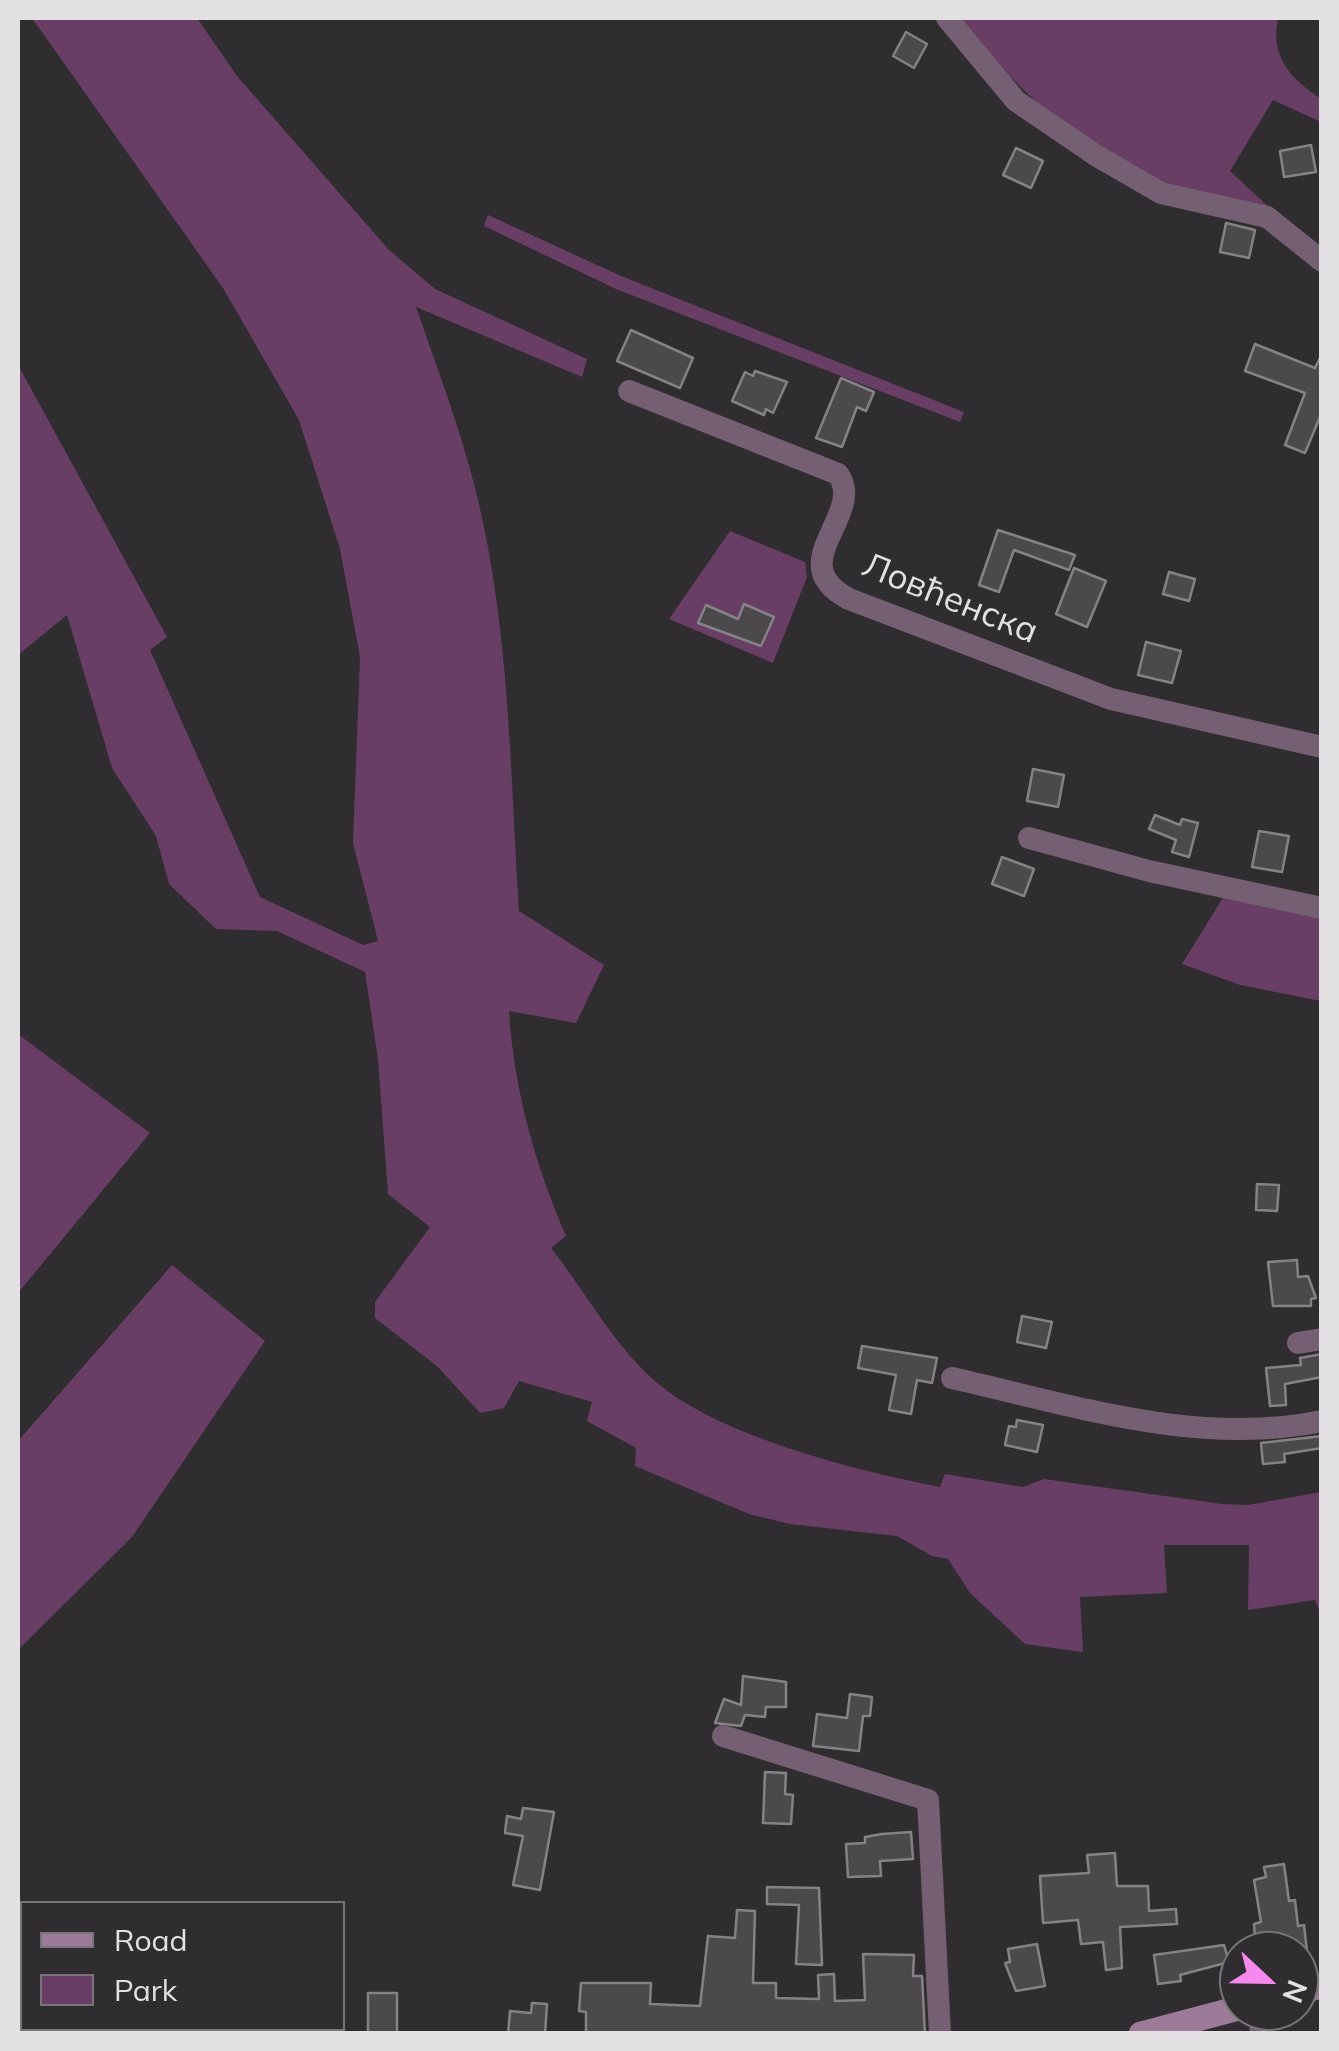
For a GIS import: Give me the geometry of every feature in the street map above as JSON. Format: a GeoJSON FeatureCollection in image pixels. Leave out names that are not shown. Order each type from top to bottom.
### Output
{"type":"FeatureCollection","features":[{"type":"Feature","properties":{"kind":"main road"},"geometry":{"type":"LineString","coordinates":[[1141,2034],[1219,2013]]}},
{"type":"Feature","properties":{"kind":"street"},"geometry":{"type":"LineString","coordinates":[[947,18],[1016,100],[1097,156],[1162,193],[1268,216],[1322,261]]}},
{"type":"Feature","properties":{"kind":"street","name":"Ловћенска"},"geometry":{"type":"LineString","coordinates":[[629,390],[838,474],[844,499],[824,550],[822,572],[830,588],[849,599],[1111,699],[1322,747]]}},
{"type":"Feature","properties":{"kind":"street"},"geometry":{"type":"LineString","coordinates":[[1029,838],[1150,870],[1322,908]]}},
{"type":"Feature","properties":{"kind":"street"},"geometry":{"type":"LineString","coordinates":[[952,1378],[1170,1426],[1234,1430],[1322,1421]]}},
{"type":"Feature","properties":{"kind":"street"},"geometry":{"type":"LineString","coordinates":[[723,1736],[928,1800],[940,2034]]}},
{"type":"Feature","properties":{"kind":"green space"},"geometry":{"type":"Polygon","coordinates":[[[32,18],[197,18],[237,76],[389,250],[435,289],[587,359],[582,377],[416,307],[455,418],[485,532],[500,626],[519,911],[604,965],[576,1023],[509,1011],[528,1126],[566,1236],[551,1248],[626,1351],[655,1381],[714,1419],[790,1449],[940,1487],[945,1474],[1023,1487],[1044,1479],[1248,1505],[1321,1492],[1321,1615],[1315,1600],[1248,1610],[1249,1545],[1164,1545],[1167,1593],[1080,1597],[1083,1652],[1025,1644],[970,1593],[948,1559],[932,1556],[897,1536],[790,1524],[749,1514],[635,1466],[636,1448],[587,1421],[592,1402],[519,1381],[504,1408],[480,1413],[438,1367],[375,1318],[375,1302],[430,1227],[388,1194],[378,1059],[365,972],[277,931],[216,929],[169,884],[156,836],[112,768],[67,615],[18,655],[18,365],[167,637],[150,650],[260,897],[363,945],[378,941],[353,843],[360,657],[340,549],[299,420],[223,288],[32,18]]]}},
{"type":"Feature","properties":{"kind":"green space"},"geometry":{"type":"Polygon","coordinates":[[[956,18],[1278,18],[1280,55],[1300,83],[1321,99],[1321,122],[1273,100],[1230,171],[1272,210],[1175,189],[1116,162],[1065,127],[956,18]]]}},
{"type":"Feature","properties":{"kind":"green space"},"geometry":{"type":"Polygon","coordinates":[[[488,215],[621,276],[964,412],[960,422],[616,289],[484,226],[488,215]]]}},
{"type":"Feature","properties":{"kind":"green space"},"geometry":{"type":"Polygon","coordinates":[[[730,531],[805,562],[807,577],[773,663],[669,619],[730,531]]]}},
{"type":"Feature","properties":{"kind":"green space"},"geometry":{"type":"Polygon","coordinates":[[[1224,896],[1321,918],[1321,1001],[1240,985],[1182,964],[1224,896]]]}},
{"type":"Feature","properties":{"kind":"green space"},"geometry":{"type":"Polygon","coordinates":[[[18,1034],[150,1133],[18,1293],[18,1034]]]}},
{"type":"Feature","properties":{"kind":"green space"},"geometry":{"type":"Polygon","coordinates":[[[172,1265],[265,1341],[132,1537],[18,1650],[18,1441],[172,1265]]]}},
{"type":"Feature","properties":{"kind":"building"},"geometry":{"type":"Polygon","coordinates":[[[906,32],[927,44],[914,68],[893,56],[906,32]]]}},
{"type":"Feature","properties":{"kind":"building"},"geometry":{"type":"Polygon","coordinates":[[[1311,145],[1316,172],[1284,177],[1280,151],[1311,145]]]}},
{"type":"Feature","properties":{"kind":"building"},"geometry":{"type":"Polygon","coordinates":[[[1016,148],[1043,161],[1031,188],[1003,175],[1016,148]]]}},
{"type":"Feature","properties":{"kind":"building"},"geometry":{"type":"Polygon","coordinates":[[[1226,223],[1255,230],[1249,258],[1220,252],[1226,223]]]}},
{"type":"Feature","properties":{"kind":"building"},"geometry":{"type":"Polygon","coordinates":[[[631,330],[693,358],[680,388],[617,361],[631,330]]]}},
{"type":"Feature","properties":{"kind":"building"},"geometry":{"type":"Polygon","coordinates":[[[1255,344],[1315,368],[1322,354],[1322,412],[1305,453],[1285,445],[1305,393],[1245,371],[1255,344]]]}},
{"type":"Feature","properties":{"kind":"building"},"geometry":{"type":"Polygon","coordinates":[[[755,371],[787,382],[773,413],[766,409],[764,415],[732,401],[745,372],[753,376],[755,371]]]}},
{"type":"Feature","properties":{"kind":"building"},"geometry":{"type":"Polygon","coordinates":[[[841,378],[874,392],[866,411],[857,407],[842,447],[816,438],[841,378]]]}},
{"type":"Feature","properties":{"kind":"building"},"geometry":{"type":"Polygon","coordinates":[[[998,530],[1075,555],[1069,570],[1014,550],[999,592],[979,585],[998,530]]]}},
{"type":"Feature","properties":{"kind":"building"},"geometry":{"type":"Polygon","coordinates":[[[1074,568],[1106,581],[1087,627],[1056,614],[1074,568]]]}},
{"type":"Feature","properties":{"kind":"building"},"geometry":{"type":"Polygon","coordinates":[[[1169,572],[1195,579],[1189,601],[1163,594],[1169,572]]]}},
{"type":"Feature","properties":{"kind":"building"},"geometry":{"type":"Polygon","coordinates":[[[744,604],[774,617],[761,646],[698,623],[706,605],[738,619],[744,604]]]}},
{"type":"Feature","properties":{"kind":"building"},"geometry":{"type":"Polygon","coordinates":[[[1146,642],[1181,651],[1172,683],[1138,675],[1146,642]]]}},
{"type":"Feature","properties":{"kind":"building"},"geometry":{"type":"Polygon","coordinates":[[[1033,769],[1064,775],[1058,807],[1027,801],[1033,769]]]}},
{"type":"Feature","properties":{"kind":"building"},"geometry":{"type":"Polygon","coordinates":[[[1155,815],[1180,825],[1182,819],[1198,823],[1189,857],[1172,852],[1176,840],[1149,829],[1155,815]]]}},
{"type":"Feature","properties":{"kind":"building"},"geometry":{"type":"Polygon","coordinates":[[[1259,831],[1289,836],[1282,872],[1252,867],[1259,831]]]}},
{"type":"Feature","properties":{"kind":"building"},"geometry":{"type":"Polygon","coordinates":[[[1002,857],[1034,869],[1024,896],[992,884],[1002,857]]]}},
{"type":"Feature","properties":{"kind":"building"},"geometry":{"type":"Polygon","coordinates":[[[1257,1184],[1279,1185],[1277,1211],[1256,1210],[1257,1184]]]}},
{"type":"Feature","properties":{"kind":"building"},"geometry":{"type":"Polygon","coordinates":[[[1297,1260],[1298,1277],[1308,1276],[1316,1298],[1311,1299],[1311,1306],[1273,1306],[1268,1262],[1297,1260]]]}},
{"type":"Feature","properties":{"kind":"building"},"geometry":{"type":"Polygon","coordinates":[[[1022,1316],[1052,1322],[1046,1348],[1017,1342],[1022,1316]]]}},
{"type":"Feature","properties":{"kind":"building"},"geometry":{"type":"Polygon","coordinates":[[[862,1346],[937,1358],[932,1383],[917,1380],[911,1414],[889,1410],[896,1375],[858,1368],[862,1346]]]}},
{"type":"Feature","properties":{"kind":"building"},"geometry":{"type":"Polygon","coordinates":[[[1322,1354],[1322,1377],[1285,1384],[1286,1405],[1270,1406],[1266,1368],[1301,1365],[1300,1358],[1322,1354]]]}},
{"type":"Feature","properties":{"kind":"building"},"geometry":{"type":"Polygon","coordinates":[[[1017,1420],[1043,1425],[1037,1452],[1005,1445],[1009,1426],[1016,1427],[1017,1420]]]}},
{"type":"Feature","properties":{"kind":"building"},"geometry":{"type":"Polygon","coordinates":[[[1322,1436],[1322,1448],[1284,1454],[1285,1462],[1263,1464],[1261,1443],[1322,1436]]]}},
{"type":"Feature","properties":{"kind":"building"},"geometry":{"type":"Polygon","coordinates":[[[743,1676],[786,1682],[786,1707],[766,1707],[765,1717],[745,1715],[741,1726],[715,1723],[724,1699],[741,1705],[743,1676]]]}},
{"type":"Feature","properties":{"kind":"building"},"geometry":{"type":"Polygon","coordinates":[[[850,1694],[872,1697],[870,1716],[863,1716],[859,1751],[813,1746],[817,1714],[847,1718],[850,1694]]]}},
{"type":"Feature","properties":{"kind":"building"},"geometry":{"type":"Polygon","coordinates":[[[765,1772],[786,1773],[785,1794],[793,1795],[791,1824],[763,1823],[765,1772]]]}},
{"type":"Feature","properties":{"kind":"building"},"geometry":{"type":"Polygon","coordinates":[[[523,1808],[554,1812],[540,1890],[513,1885],[523,1836],[505,1833],[507,1816],[521,1819],[523,1808]]]}},
{"type":"Feature","properties":{"kind":"building"},"geometry":{"type":"Polygon","coordinates":[[[911,1832],[913,1859],[880,1861],[881,1876],[848,1877],[846,1844],[865,1843],[865,1837],[911,1832]]]}},
{"type":"Feature","properties":{"kind":"building"},"geometry":{"type":"Polygon","coordinates":[[[1115,1853],[1117,1886],[1148,1886],[1149,1911],[1176,1909],[1177,1924],[1120,1927],[1122,1968],[1106,1970],[1103,1942],[1081,1944],[1078,1920],[1043,1923],[1040,1876],[1089,1873],[1087,1855],[1115,1853]]]}},
{"type":"Feature","properties":{"kind":"building"},"geometry":{"type":"Polygon","coordinates":[[[1284,1864],[1289,1901],[1295,1900],[1298,1926],[1304,1925],[1305,1931],[1255,1931],[1254,1924],[1261,1922],[1254,1880],[1266,1877],[1264,1867],[1284,1864]]]}},
{"type":"Feature","properties":{"kind":"building"},"geometry":{"type":"Polygon","coordinates":[[[767,1887],[819,1888],[822,1965],[796,1964],[799,1905],[767,1904],[767,1887]]]}},
{"type":"Feature","properties":{"kind":"building"},"geometry":{"type":"Polygon","coordinates":[[[737,1910],[755,1911],[753,1983],[776,1983],[776,1998],[819,1999],[818,1975],[834,1974],[835,2001],[865,2000],[863,1954],[914,1955],[913,1976],[922,1976],[925,2034],[586,2034],[586,2012],[579,2011],[581,1983],[651,1983],[650,2004],[700,2006],[708,1936],[735,1938],[737,1910]]]}},
{"type":"Feature","properties":{"kind":"building"},"geometry":{"type":"Polygon","coordinates":[[[1037,1944],[1045,1986],[1016,1991],[1005,1963],[1010,1962],[1008,1949],[1037,1944]]]}},
{"type":"Feature","properties":{"kind":"building"},"geometry":{"type":"Polygon","coordinates":[[[1219,1946],[1219,1965],[1180,1975],[1181,1981],[1158,1984],[1154,1955],[1219,1946]]]}},
{"type":"Feature","properties":{"kind":"building"},"geometry":{"type":"Polygon","coordinates":[[[368,1993],[397,1993],[397,2034],[368,2034],[368,1993]]]}},
{"type":"Feature","properties":{"kind":"building"},"geometry":{"type":"Polygon","coordinates":[[[532,2003],[547,2004],[545,2034],[508,2034],[510,2011],[531,2013],[532,2003]]]}}]}
